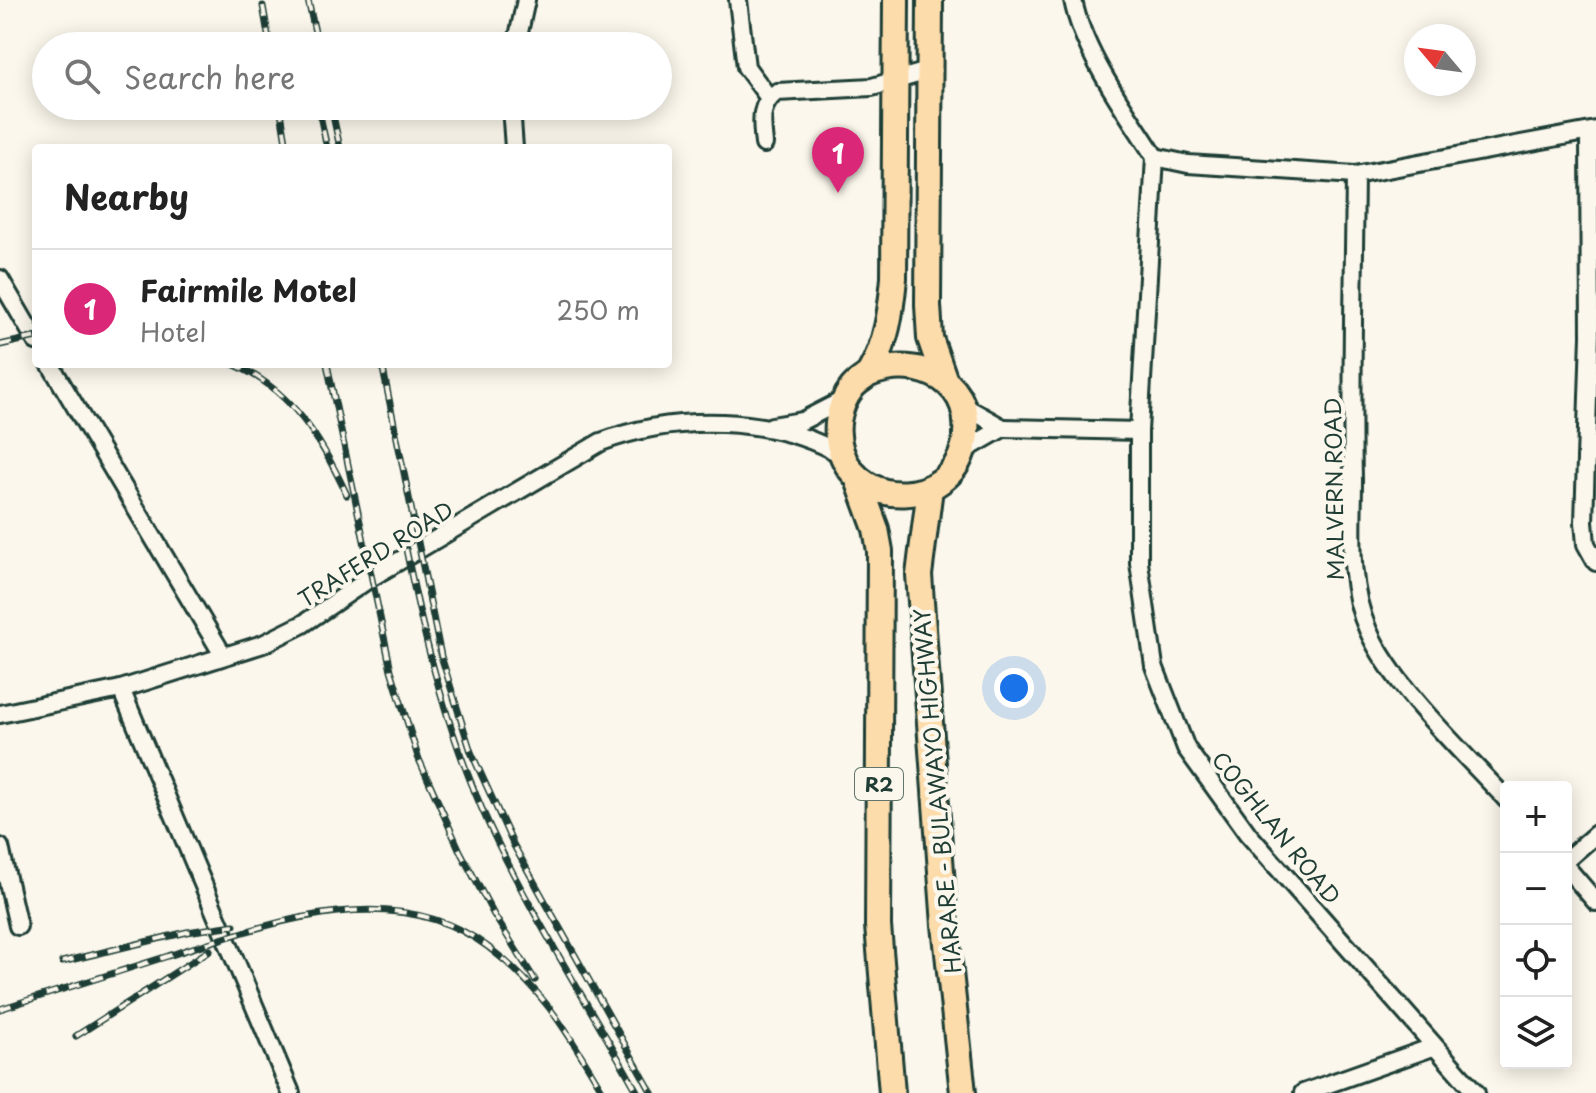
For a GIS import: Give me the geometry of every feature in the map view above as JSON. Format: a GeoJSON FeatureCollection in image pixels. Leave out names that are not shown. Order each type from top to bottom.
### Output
{"type":"FeatureCollection","features":[{"type":"Feature","properties":{"kind":"highway"},"geometry":{"type":"LineString","coordinates":[[869,374],[890,316],[894,278],[888,87],[896,0]]}},
{"type":"Feature","properties":{"kind":"highway"},"geometry":{"type":"LineString","coordinates":[[857,477],[873,488],[892,494],[911,494],[930,488],[944,479],[963,451],[966,420],[962,405],[945,381],[930,338],[930,0]]}},
{"type":"Feature","properties":{"kind":"highway"},"geometry":{"type":"LineString","coordinates":[[842,455],[837,437],[845,399],[854,385],[869,374],[888,366],[908,365],[928,370],[945,381]]}},
{"type":"Feature","properties":{"kind":"highway","name":"HARARE - BULAWAYO HIGHWAY"},"geometry":{"type":"LineString","coordinates":[[842,455],[857,477],[876,529],[880,551],[878,926],[882,1003],[892,1093]]}},
{"type":"Feature","properties":{"kind":"highway","name":"HARARE - BULAWAYO HIGHWAY"},"geometry":{"type":"LineString","coordinates":[[930,488],[919,575],[945,925],[963,1093]]}},
{"type":"Feature","properties":{"kind":"street"},"geometry":{"type":"LineString","coordinates":[[519,32],[526,0]]}},
{"type":"Feature","properties":{"kind":"street"},"geometry":{"type":"LineString","coordinates":[[738,0],[746,67],[769,98]]}},
{"type":"Feature","properties":{"kind":"street"},"geometry":{"type":"LineString","coordinates":[[1073,0],[1108,83],[1155,157],[1188,164],[1355,175],[1592,132],[1584,522],[1586,544],[1596,562]]}},
{"type":"Feature","properties":{"kind":"street"},"geometry":{"type":"LineString","coordinates":[[764,144],[762,119],[769,98],[777,92],[888,87],[928,71]]}},
{"type":"Feature","properties":{"kind":"street"},"geometry":{"type":"LineString","coordinates":[[888,87],[915,98],[928,109]]}},
{"type":"Feature","properties":{"kind":"street"},"geometry":{"type":"LineString","coordinates":[[512,120],[514,144]]}},
{"type":"Feature","properties":{"kind":"street","name":"COGHLAN ROAD"},"geometry":{"type":"LineString","coordinates":[[1155,157],[1139,431],[1139,563],[1154,666],[1186,748],[1248,834],[1476,1093]]}},
{"type":"Feature","properties":{"kind":"street","name":"MALVERN ROAD"},"geometry":{"type":"LineString","coordinates":[[1355,175],[1352,429],[1353,565],[1358,601],[1368,631],[1397,677],[1500,792]]}},
{"type":"Feature","properties":{"kind":"street"},"geometry":{"type":"LineString","coordinates":[[0,279],[32,334]]}},
{"type":"Feature","properties":{"kind":"street"},"geometry":{"type":"LineString","coordinates":[[52,368],[223,655]]}},
{"type":"Feature","properties":{"kind":"street","name":"TRAFERD ROAD"},"geometry":{"type":"LineString","coordinates":[[762,428],[802,421],[845,399]]}},
{"type":"Feature","properties":{"kind":"street"},"geometry":{"type":"LineString","coordinates":[[962,405],[1003,428],[1139,431]]}},
{"type":"Feature","properties":{"kind":"street","name":"TRAFERD ROAD"},"geometry":{"type":"LineString","coordinates":[[0,714],[121,689],[263,644],[303,624],[372,577],[601,442],[637,429],[669,423],[762,428],[803,436],[842,455]]}},
{"type":"Feature","properties":{"kind":"street"},"geometry":{"type":"LineString","coordinates":[[963,451],[1003,428]]}},
{"type":"Feature","properties":{"kind":"street"},"geometry":{"type":"LineString","coordinates":[[121,689],[291,1093]]}},
{"type":"Feature","properties":{"kind":"street"},"geometry":{"type":"LineString","coordinates":[[1572,855],[1596,834]]}},
{"type":"Feature","properties":{"kind":"street"},"geometry":{"type":"LineString","coordinates":[[0,847],[18,926]]}},
{"type":"Feature","properties":{"kind":"street"},"geometry":{"type":"LineString","coordinates":[[1572,874],[1596,902]]}},
{"type":"Feature","properties":{"kind":"street"},"geometry":{"type":"LineString","coordinates":[[1303,1093],[1433,1047]]}},
{"type":"Feature","properties":{"kind":"railway"},"geometry":{"type":"LineString","coordinates":[[308,0],[315,32]]}},
{"type":"Feature","properties":{"kind":"railway"},"geometry":{"type":"LineString","coordinates":[[263,6],[268,32]]}},
{"type":"Feature","properties":{"kind":"railway"},"geometry":{"type":"LineString","coordinates":[[282,120],[286,144]]}},
{"type":"Feature","properties":{"kind":"railway"},"geometry":{"type":"LineString","coordinates":[[321,120],[326,144]]}},
{"type":"Feature","properties":{"kind":"railway"},"geometry":{"type":"LineString","coordinates":[[334,120],[339,144]]}},
{"type":"Feature","properties":{"kind":"railway"},"geometry":{"type":"LineString","coordinates":[[0,345],[32,338]]}},
{"type":"Feature","properties":{"kind":"railway"},"geometry":{"type":"LineString","coordinates":[[241,368],[272,388],[302,418],[327,455],[347,495]]}},
{"type":"Feature","properties":{"kind":"railway"},"geometry":{"type":"LineString","coordinates":[[328,368],[391,670],[418,757],[460,851],[494,915],[535,980]]}},
{"type":"Feature","properties":{"kind":"railway"},"geometry":{"type":"LineString","coordinates":[[383,368],[441,656],[471,752],[513,844],[652,1093]]}},
{"type":"Feature","properties":{"kind":"railway"},"geometry":{"type":"LineString","coordinates":[[406,549],[440,690],[475,793],[524,895],[638,1093]]}},
{"type":"Feature","properties":{"kind":"railway"},"geometry":{"type":"LineString","coordinates":[[0,1009],[288,920],[372,910],[412,914],[451,926],[488,947],[508,963],[554,1014],[604,1093]]}},
{"type":"Feature","properties":{"kind":"railway"},"geometry":{"type":"LineString","coordinates":[[62,962],[187,932],[234,925]]}},
{"type":"Feature","properties":{"kind":"railway"},"geometry":{"type":"LineString","coordinates":[[76,1036],[210,950]]}},
{"type":"Feature","properties":{"kind":"place","name":"Fairmile Motel"},"geometry":{"type":"Point","coordinates":[838,193]}}]}
